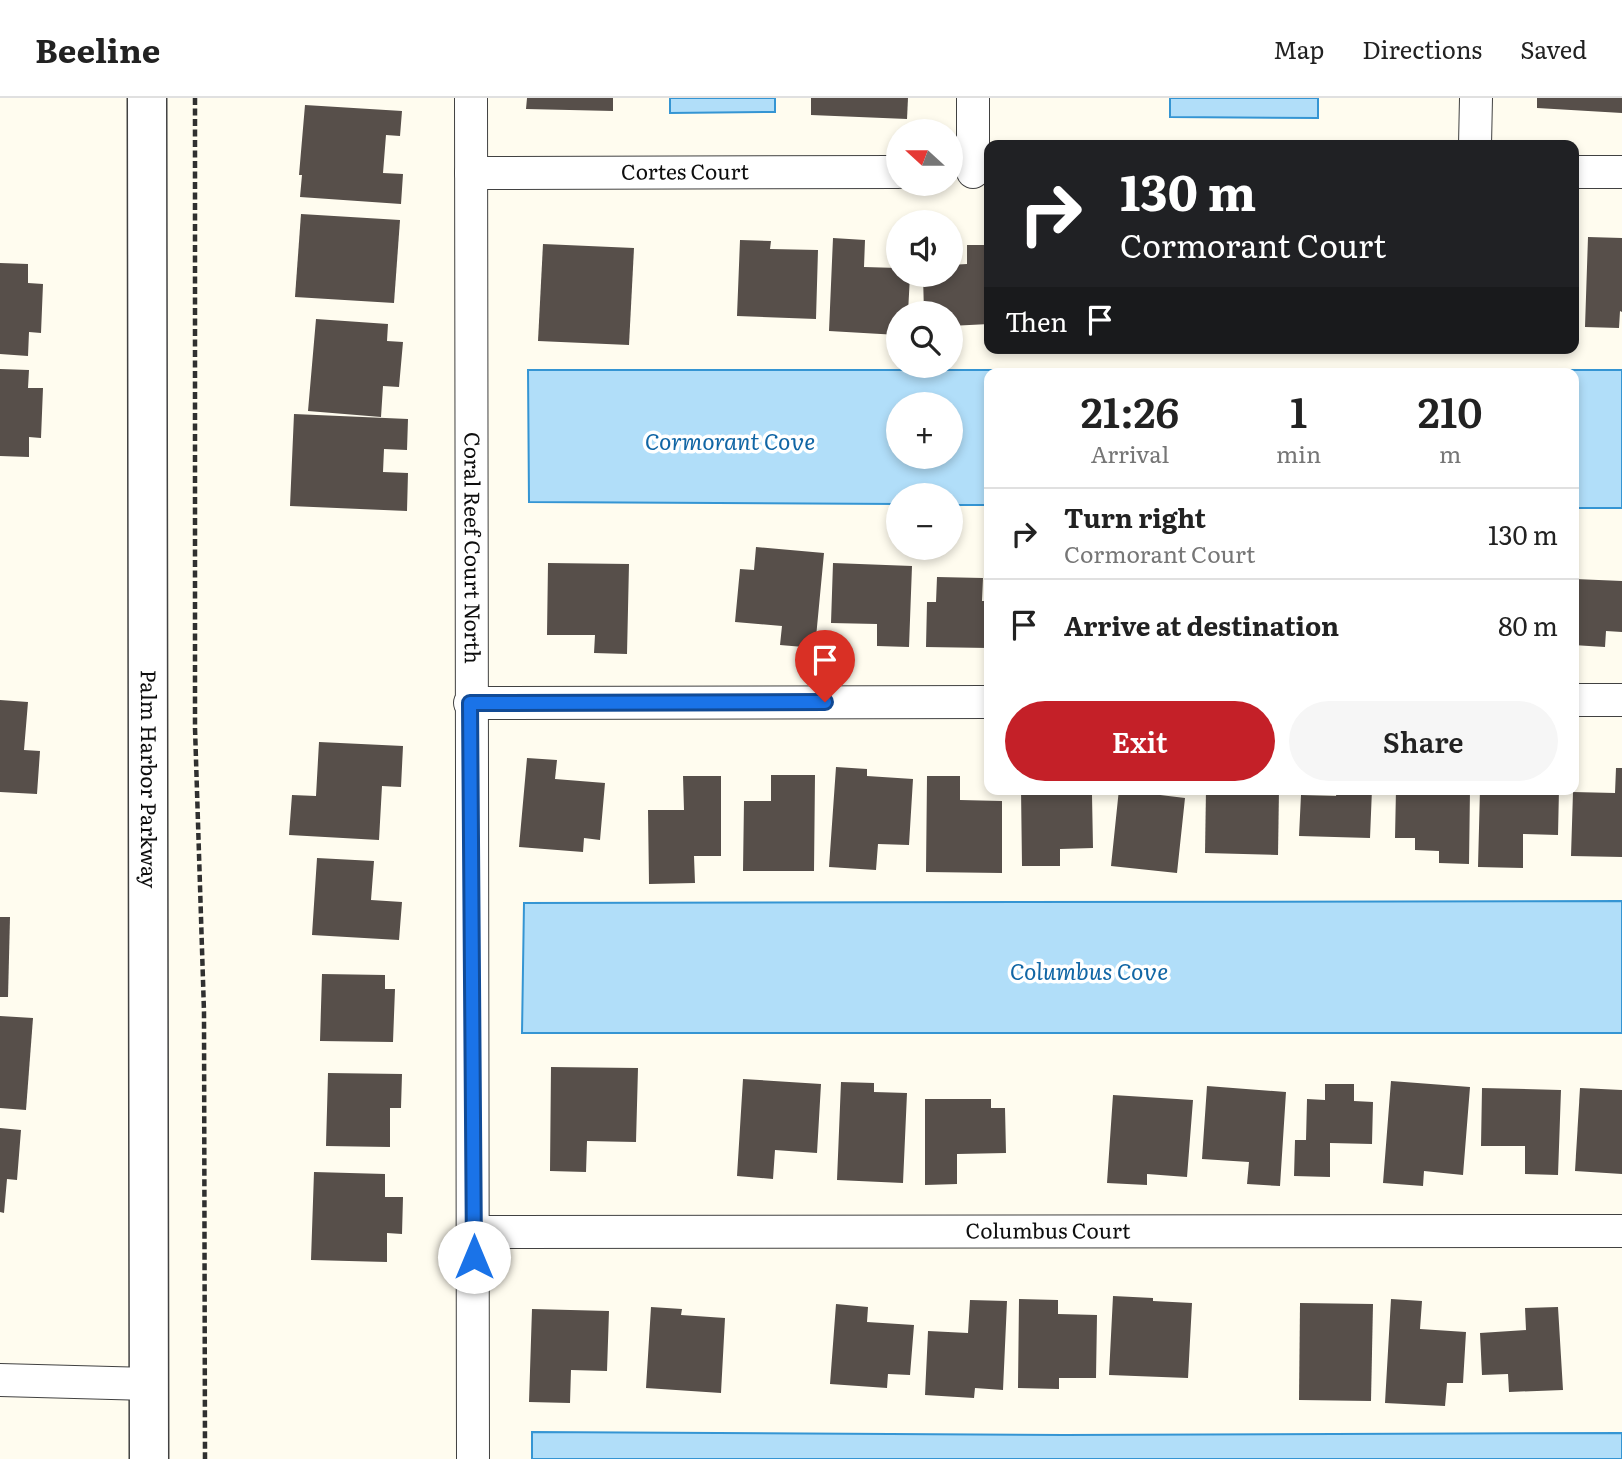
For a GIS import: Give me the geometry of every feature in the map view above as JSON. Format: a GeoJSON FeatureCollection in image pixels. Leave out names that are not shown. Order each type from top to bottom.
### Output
{"type":"FeatureCollection","features":[{"type":"Feature","properties":{"kind":"street","name":"Palm Harbor Parkway"},"geometry":{"type":"LineString","coordinates":[[147,98],[149,1459]]}},
{"type":"Feature","properties":{"kind":"street","name":"Coral Reef Court North"},"geometry":{"type":"LineString","coordinates":[[471,98],[473,1459]]}},
{"type":"Feature","properties":{"kind":"street"},"geometry":{"type":"LineString","coordinates":[[971,172],[974,98]]}},
{"type":"Feature","properties":{"kind":"street"},"geometry":{"type":"LineString","coordinates":[[1475,140],[1476,98]]}},
{"type":"Feature","properties":{"kind":"street","name":"Cortes Court"},"geometry":{"type":"LineString","coordinates":[[471,173],[886,172]]}},
{"type":"Feature","properties":{"kind":"street"},"geometry":{"type":"LineString","coordinates":[[1579,172],[1622,172]]}},
{"type":"Feature","properties":{"kind":"street"},"geometry":{"type":"LineString","coordinates":[[1579,700],[1622,700]]}},
{"type":"Feature","properties":{"kind":"street"},"geometry":{"type":"LineString","coordinates":[[470,703],[984,702]]}},
{"type":"Feature","properties":{"kind":"street","name":"Columbus Court"},"geometry":{"type":"LineString","coordinates":[[474,1232],[1622,1231]]}},
{"type":"Feature","properties":{"kind":"street"},"geometry":{"type":"LineString","coordinates":[[0,1380],[149,1384]]}},
{"type":"Feature","properties":{"kind":"path"},"geometry":{"type":"LineString","coordinates":[[195,98],[195,728],[204,1012],[205,1459]]}},
{"type":"Feature","properties":{"kind":"water"},"geometry":{"type":"Polygon","coordinates":[[[670,98],[775,98],[775,112],[670,113],[670,98]]]}},
{"type":"Feature","properties":{"kind":"water"},"geometry":{"type":"Polygon","coordinates":[[[1170,98],[1318,98],[1318,118],[1170,117],[1170,98]]]}},
{"type":"Feature","properties":{"kind":"water","name":"Cormorant Cove"},"geometry":{"type":"Polygon","coordinates":[[[528,370],[886,370],[886,378],[963,378],[963,370],[984,370],[984,505],[963,505],[963,483],[886,483],[886,504],[529,502],[528,370]]]}},
{"type":"Feature","properties":{"kind":"water"},"geometry":{"type":"Polygon","coordinates":[[[1579,370],[1622,370],[1622,508],[1579,508],[1579,370]]]}},
{"type":"Feature","properties":{"kind":"water","name":"Columbus Cove"},"geometry":{"type":"Polygon","coordinates":[[[1622,901],[1622,1033],[522,1033],[524,903],[1622,901]]]}},
{"type":"Feature","properties":{"kind":"water"},"geometry":{"type":"Polygon","coordinates":[[[532,1432],[1064,1435],[1622,1433],[1622,1459],[532,1459],[532,1432]]]}},
{"type":"Feature","properties":{"kind":"building"},"geometry":{"type":"Polygon","coordinates":[[[527,98],[613,98],[613,111],[526,109],[527,98]]]}},
{"type":"Feature","properties":{"kind":"building"},"geometry":{"type":"Polygon","coordinates":[[[811,98],[908,98],[907,119],[811,115],[811,98]]]}},
{"type":"Feature","properties":{"kind":"building"},"geometry":{"type":"Polygon","coordinates":[[[1537,98],[1622,98],[1622,113],[1537,108],[1537,98]]]}},
{"type":"Feature","properties":{"kind":"building"},"geometry":{"type":"Polygon","coordinates":[[[305,105],[402,111],[400,136],[386,135],[383,173],[403,174],[401,204],[300,197],[302,175],[299,175],[305,105]]]}},
{"type":"Feature","properties":{"kind":"building"},"geometry":{"type":"Polygon","coordinates":[[[301,214],[400,220],[394,303],[295,297],[301,214]]]}},
{"type":"Feature","properties":{"kind":"building"},"geometry":{"type":"Polygon","coordinates":[[[1588,237],[1622,238],[1622,312],[1620,311],[1619,328],[1585,327],[1588,237]]]}},
{"type":"Feature","properties":{"kind":"building"},"geometry":{"type":"Polygon","coordinates":[[[833,238],[865,240],[864,267],[886,268],[886,287],[909,287],[909,301],[886,301],[886,334],[829,331],[833,238]]]}},
{"type":"Feature","properties":{"kind":"building"},"geometry":{"type":"Polygon","coordinates":[[[740,240],[771,241],[770,249],[818,250],[816,319],[737,316],[740,240]]]}},
{"type":"Feature","properties":{"kind":"building"},"geometry":{"type":"Polygon","coordinates":[[[543,244],[634,248],[629,345],[538,341],[543,244]]]}},
{"type":"Feature","properties":{"kind":"building"},"geometry":{"type":"Polygon","coordinates":[[[967,245],[984,245],[984,324],[963,325],[963,301],[924,301],[923,287],[963,287],[963,264],[967,264],[967,245]]]}},
{"type":"Feature","properties":{"kind":"building"},"geometry":{"type":"Polygon","coordinates":[[[0,263],[28,264],[28,283],[43,284],[41,333],[29,332],[28,356],[0,354],[0,263]]]}},
{"type":"Feature","properties":{"kind":"building"},"geometry":{"type":"Polygon","coordinates":[[[316,319],[388,324],[387,341],[403,342],[399,387],[383,386],[381,417],[308,411],[316,319]]]}},
{"type":"Feature","properties":{"kind":"building"},"geometry":{"type":"Polygon","coordinates":[[[0,369],[29,370],[28,388],[43,388],[41,438],[29,437],[29,457],[0,456],[0,369]]]}},
{"type":"Feature","properties":{"kind":"building"},"geometry":{"type":"Polygon","coordinates":[[[294,414],[408,419],[407,450],[384,449],[383,472],[408,473],[407,511],[290,506],[294,414]]]}},
{"type":"Feature","properties":{"kind":"building"},"geometry":{"type":"Polygon","coordinates":[[[756,547],[824,553],[815,648],[780,645],[782,626],[735,622],[740,569],[754,570],[756,547]]]}},
{"type":"Feature","properties":{"kind":"building"},"geometry":{"type":"Polygon","coordinates":[[[548,563],[629,564],[627,654],[594,653],[595,635],[547,635],[548,563]]]}},
{"type":"Feature","properties":{"kind":"building"},"geometry":{"type":"Polygon","coordinates":[[[833,563],[912,566],[909,647],[877,646],[877,624],[831,623],[833,563]]]}},
{"type":"Feature","properties":{"kind":"building"},"geometry":{"type":"Polygon","coordinates":[[[937,577],[983,578],[984,648],[926,647],[927,602],[936,602],[937,577]]]}},
{"type":"Feature","properties":{"kind":"building"},"geometry":{"type":"Polygon","coordinates":[[[1579,579],[1622,581],[1622,632],[1606,631],[1605,647],[1579,645],[1579,579]]]}},
{"type":"Feature","properties":{"kind":"building"},"geometry":{"type":"Polygon","coordinates":[[[0,700],[28,702],[24,750],[40,751],[37,794],[0,792],[0,700]]]}},
{"type":"Feature","properties":{"kind":"building"},"geometry":{"type":"Polygon","coordinates":[[[319,742],[403,746],[401,787],[382,786],[379,840],[289,835],[292,795],[316,796],[319,742]]]}},
{"type":"Feature","properties":{"kind":"building"},"geometry":{"type":"Polygon","coordinates":[[[527,758],[557,760],[555,779],[605,783],[600,840],[584,838],[583,852],[519,847],[527,758]]]}},
{"type":"Feature","properties":{"kind":"building"},"geometry":{"type":"Polygon","coordinates":[[[836,767],[867,769],[867,776],[913,779],[909,845],[878,844],[876,870],[829,867],[836,767]]]}},
{"type":"Feature","properties":{"kind":"building"},"geometry":{"type":"Polygon","coordinates":[[[1616,768],[1622,768],[1622,857],[1571,856],[1573,795],[1579,795],[1579,792],[1615,793],[1616,768]]]}},
{"type":"Feature","properties":{"kind":"building"},"geometry":{"type":"Polygon","coordinates":[[[771,775],[815,775],[814,871],[743,871],[744,801],[771,801],[771,775]]]}},
{"type":"Feature","properties":{"kind":"building"},"geometry":{"type":"Polygon","coordinates":[[[683,776],[721,776],[721,856],[694,856],[695,883],[649,884],[648,810],[684,810],[683,776]]]}},
{"type":"Feature","properties":{"kind":"building"},"geometry":{"type":"Polygon","coordinates":[[[927,776],[960,776],[960,800],[1002,801],[1002,873],[926,872],[927,776]]]}},
{"type":"Feature","properties":{"kind":"building"},"geometry":{"type":"Polygon","coordinates":[[[1021,795],[1092,795],[1093,848],[1060,849],[1060,866],[1022,866],[1021,795]]]}},
{"type":"Feature","properties":{"kind":"building"},"geometry":{"type":"Polygon","coordinates":[[[1118,795],[1185,798],[1177,873],[1111,866],[1118,795]]]}},
{"type":"Feature","properties":{"kind":"building"},"geometry":{"type":"Polygon","coordinates":[[[1206,795],[1279,795],[1278,855],[1205,853],[1206,795]]]}},
{"type":"Feature","properties":{"kind":"building"},"geometry":{"type":"Polygon","coordinates":[[[1301,795],[1372,795],[1370,838],[1299,836],[1301,795]]]}},
{"type":"Feature","properties":{"kind":"building"},"geometry":{"type":"Polygon","coordinates":[[[1396,795],[1470,795],[1469,864],[1439,863],[1439,851],[1415,850],[1415,838],[1395,838],[1396,795]]]}},
{"type":"Feature","properties":{"kind":"building"},"geometry":{"type":"Polygon","coordinates":[[[1480,795],[1559,795],[1558,835],[1523,834],[1523,868],[1478,867],[1480,795]]]}},
{"type":"Feature","properties":{"kind":"building"},"geometry":{"type":"Polygon","coordinates":[[[317,858],[374,861],[371,900],[402,902],[399,940],[312,935],[317,858]]]}},
{"type":"Feature","properties":{"kind":"building"},"geometry":{"type":"Polygon","coordinates":[[[0,917],[10,917],[8,997],[0,997],[0,917]]]}},
{"type":"Feature","properties":{"kind":"building"},"geometry":{"type":"Polygon","coordinates":[[[322,974],[385,975],[385,989],[395,989],[393,1042],[320,1041],[322,974]]]}},
{"type":"Feature","properties":{"kind":"building"},"geometry":{"type":"Polygon","coordinates":[[[0,1016],[33,1018],[26,1110],[0,1108],[0,1016]]]}},
{"type":"Feature","properties":{"kind":"building"},"geometry":{"type":"Polygon","coordinates":[[[551,1067],[638,1068],[636,1142],[587,1141],[586,1172],[550,1171],[551,1067]]]}},
{"type":"Feature","properties":{"kind":"building"},"geometry":{"type":"Polygon","coordinates":[[[328,1073],[402,1074],[401,1108],[390,1108],[390,1147],[326,1146],[328,1073]]]}},
{"type":"Feature","properties":{"kind":"building"},"geometry":{"type":"Polygon","coordinates":[[[743,1079],[821,1084],[817,1153],[775,1150],[773,1179],[737,1176],[743,1079]]]}},
{"type":"Feature","properties":{"kind":"building"},"geometry":{"type":"Polygon","coordinates":[[[1391,1081],[1470,1087],[1463,1175],[1424,1171],[1423,1186],[1383,1183],[1391,1081]]]}},
{"type":"Feature","properties":{"kind":"building"},"geometry":{"type":"Polygon","coordinates":[[[841,1082],[874,1083],[874,1092],[907,1093],[903,1183],[837,1180],[841,1082]]]}},
{"type":"Feature","properties":{"kind":"building"},"geometry":{"type":"Polygon","coordinates":[[[1325,1084],[1354,1084],[1354,1101],[1373,1102],[1372,1144],[1330,1143],[1330,1177],[1294,1176],[1295,1140],[1306,1140],[1307,1099],[1325,1100],[1325,1084]]]}},
{"type":"Feature","properties":{"kind":"building"},"geometry":{"type":"Polygon","coordinates":[[[1207,1086],[1286,1092],[1280,1186],[1247,1184],[1249,1162],[1202,1159],[1207,1086]]]}},
{"type":"Feature","properties":{"kind":"building"},"geometry":{"type":"Polygon","coordinates":[[[1482,1088],[1561,1090],[1558,1175],[1525,1174],[1525,1146],[1481,1146],[1482,1088]]]}},
{"type":"Feature","properties":{"kind":"building"},"geometry":{"type":"Polygon","coordinates":[[[1580,1088],[1622,1090],[1622,1174],[1575,1171],[1580,1088]]]}},
{"type":"Feature","properties":{"kind":"building"},"geometry":{"type":"Polygon","coordinates":[[[1113,1095],[1193,1100],[1187,1177],[1147,1174],[1147,1185],[1107,1183],[1113,1095]]]}},
{"type":"Feature","properties":{"kind":"building"},"geometry":{"type":"Polygon","coordinates":[[[925,1099],[991,1099],[991,1108],[1005,1108],[1006,1153],[957,1154],[957,1184],[925,1185],[925,1099]]]}},
{"type":"Feature","properties":{"kind":"building"},"geometry":{"type":"Polygon","coordinates":[[[0,1128],[21,1130],[17,1180],[7,1179],[4,1213],[0,1212],[0,1128]]]}},
{"type":"Feature","properties":{"kind":"building"},"geometry":{"type":"Polygon","coordinates":[[[314,1172],[385,1174],[385,1197],[403,1197],[402,1234],[387,1233],[387,1262],[311,1260],[314,1172]]]}},
{"type":"Feature","properties":{"kind":"building"},"geometry":{"type":"Polygon","coordinates":[[[1113,1296],[1192,1303],[1188,1378],[1109,1375],[1113,1296]]]}},
{"type":"Feature","properties":{"kind":"building"},"geometry":{"type":"Polygon","coordinates":[[[1019,1299],[1058,1300],[1058,1314],[1097,1315],[1096,1378],[1059,1378],[1059,1389],[1018,1388],[1019,1299]]]}},
{"type":"Feature","properties":{"kind":"building"},"geometry":{"type":"Polygon","coordinates":[[[1391,1299],[1422,1301],[1420,1329],[1466,1332],[1463,1383],[1447,1383],[1445,1406],[1385,1403],[1391,1299]]]}},
{"type":"Feature","properties":{"kind":"building"},"geometry":{"type":"Polygon","coordinates":[[[970,1300],[1007,1301],[1003,1390],[975,1388],[974,1398],[925,1395],[928,1331],[968,1333],[970,1300]]]}},
{"type":"Feature","properties":{"kind":"building"},"geometry":{"type":"Polygon","coordinates":[[[1300,1303],[1373,1304],[1371,1401],[1299,1400],[1300,1303]]]}},
{"type":"Feature","properties":{"kind":"building"},"geometry":{"type":"Polygon","coordinates":[[[836,1304],[868,1307],[867,1322],[914,1325],[910,1375],[888,1374],[887,1388],[830,1384],[836,1304]]]}},
{"type":"Feature","properties":{"kind":"building"},"geometry":{"type":"Polygon","coordinates":[[[651,1307],[682,1309],[681,1315],[725,1318],[721,1393],[646,1388],[651,1307]]]}},
{"type":"Feature","properties":{"kind":"building"},"geometry":{"type":"Polygon","coordinates":[[[1558,1307],[1563,1390],[1509,1392],[1508,1374],[1482,1375],[1480,1333],[1526,1330],[1525,1308],[1558,1307]]]}},
{"type":"Feature","properties":{"kind":"building"},"geometry":{"type":"Polygon","coordinates":[[[532,1309],[609,1311],[607,1371],[571,1370],[570,1403],[529,1402],[532,1309]]]}},
{"type":"Feature","properties":{"kind":"route"},"geometry":{"type":"LineString","coordinates":[[474,1257],[470,703],[825,702]]}}]}
